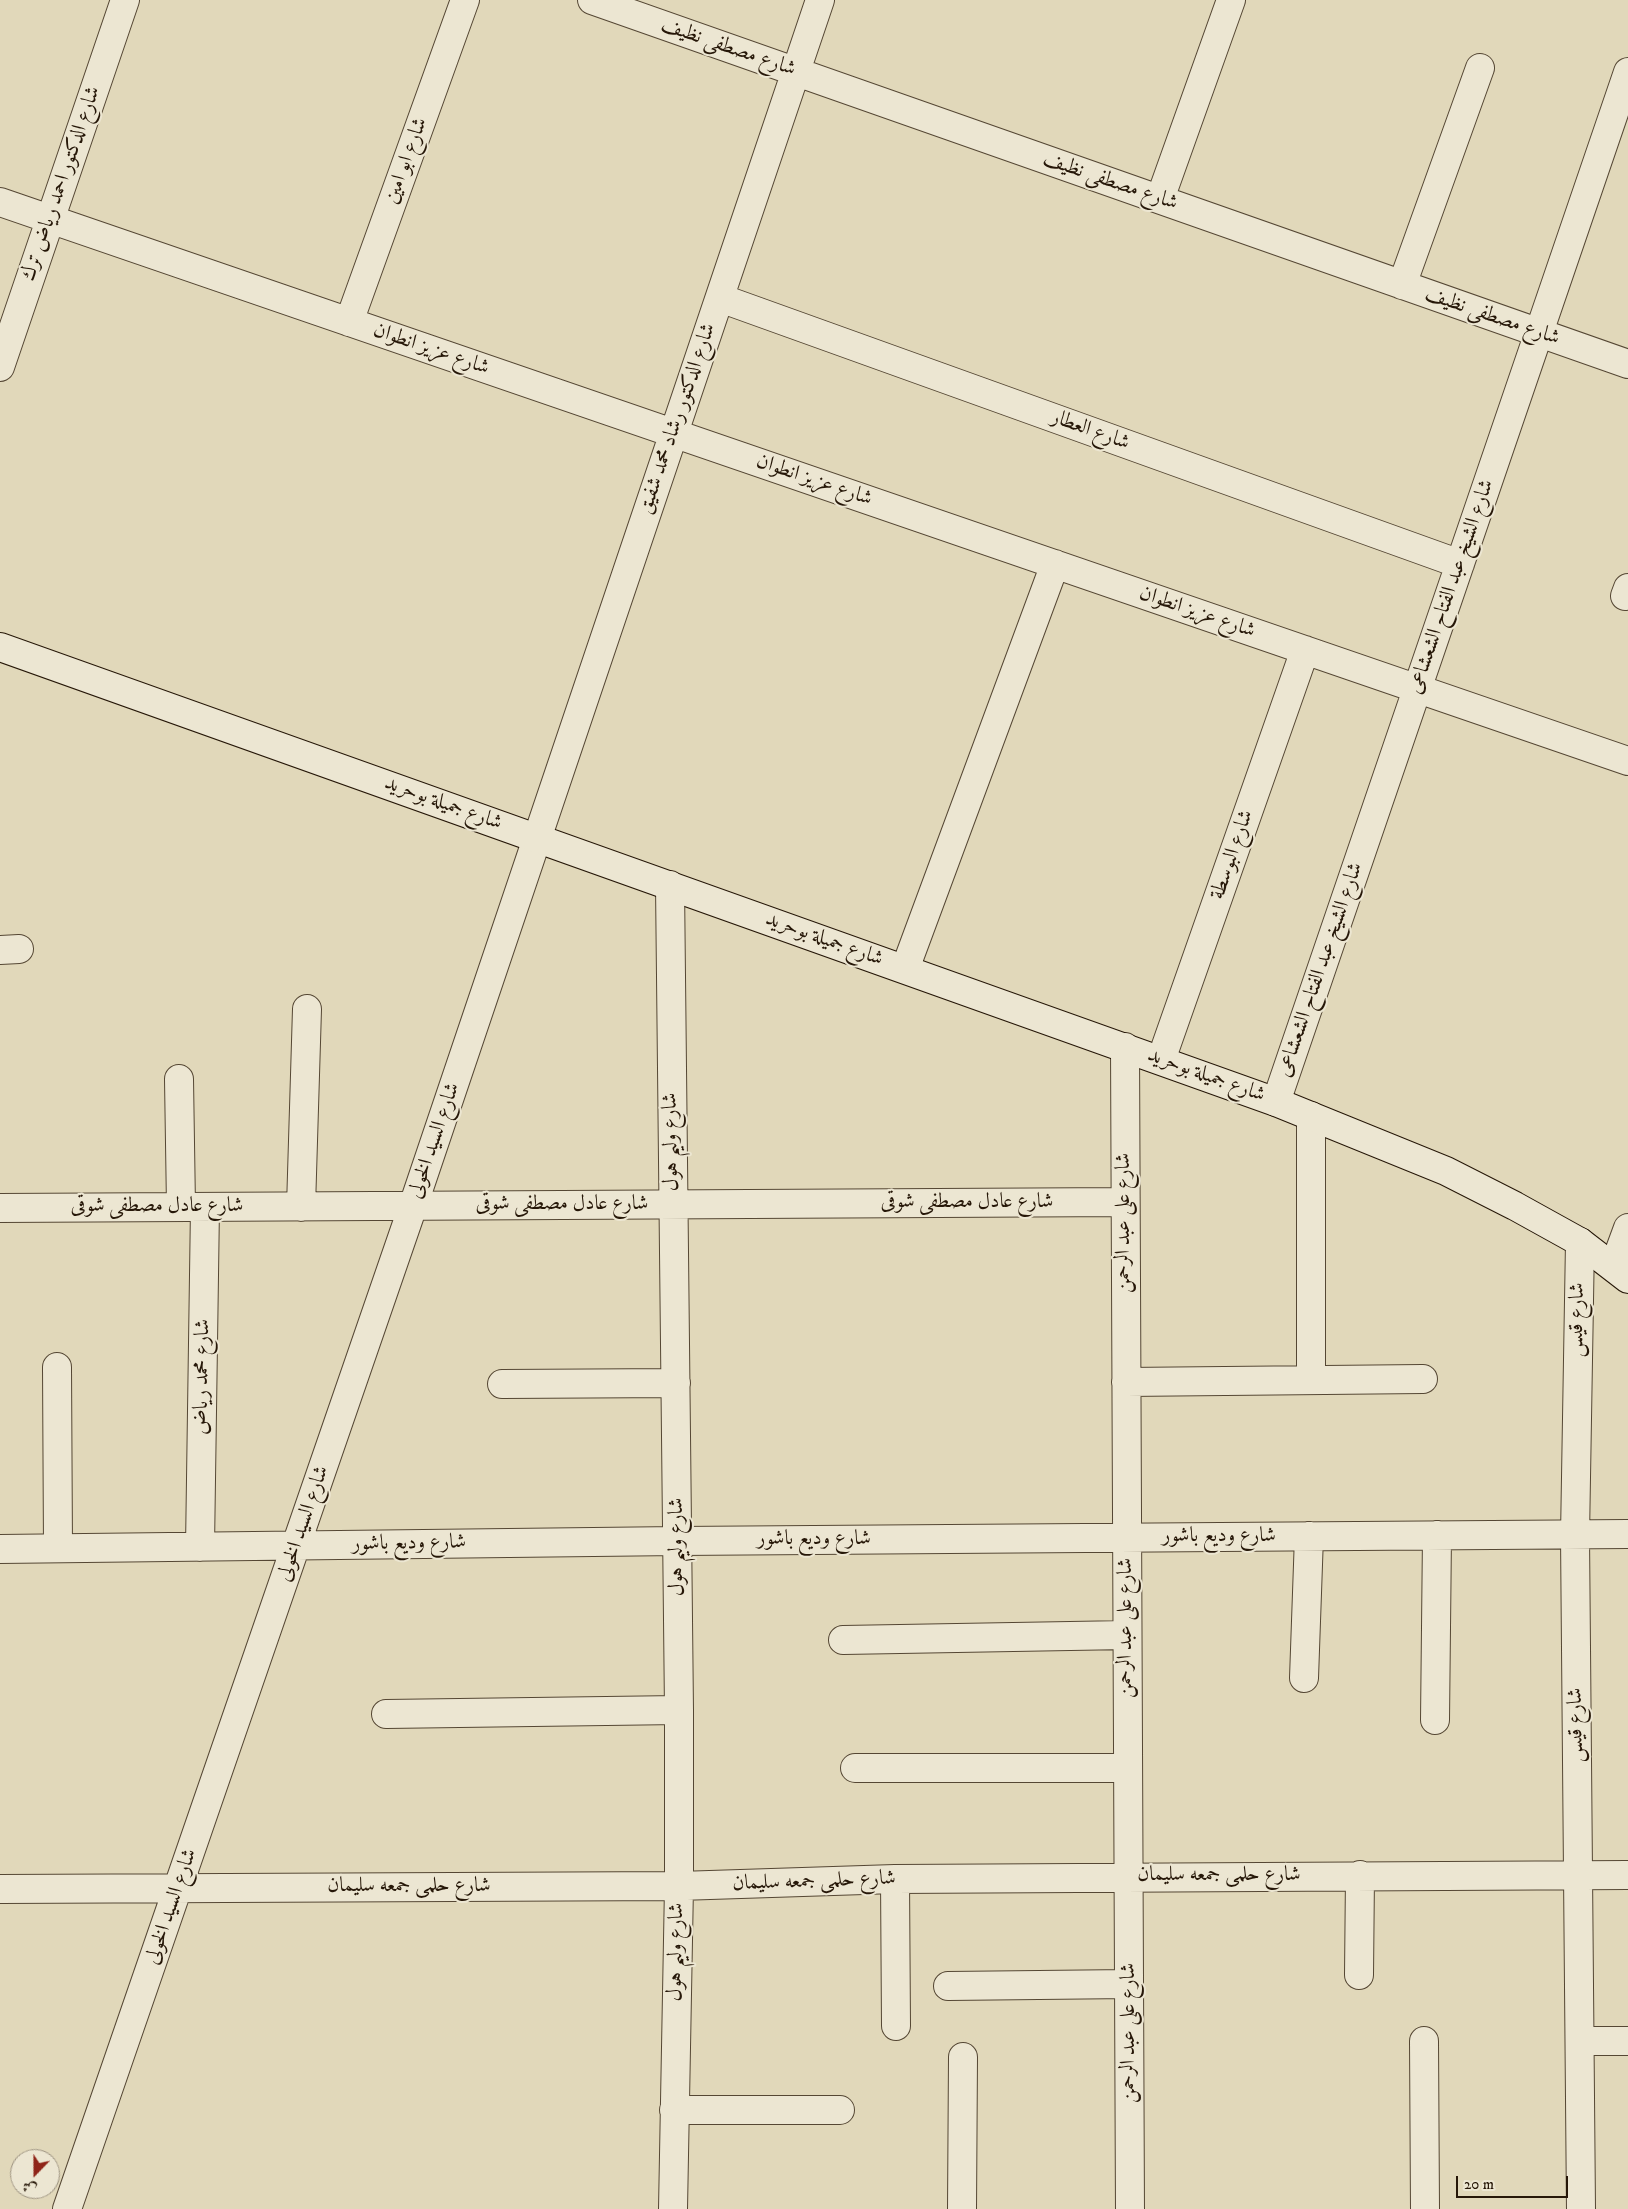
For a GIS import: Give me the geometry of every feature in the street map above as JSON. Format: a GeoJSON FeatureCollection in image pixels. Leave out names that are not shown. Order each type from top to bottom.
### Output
{"type":"FeatureCollection","features":[{"type":"Feature","properties":{"kind":"street","name":"شارع الدكتور احمد رياض ترك"},"geometry":{"type":"LineString","coordinates":[[0,368],[125,0]]}},
{"type":"Feature","properties":{"kind":"street","name":"شارع ابو امين"},"geometry":{"type":"LineString","coordinates":[[349,322],[465,0]]}},
{"type":"Feature","properties":{"kind":"street","name":"شارع الدكتور رشاد محمد شفيق"},"geometry":{"type":"LineString","coordinates":[[536,838],[820,0]]}},
{"type":"Feature","properties":{"kind":"street"},"geometry":{"type":"LineString","coordinates":[[1160,199],[1231,0]]}},
{"type":"Feature","properties":{"kind":"street","name":"شارع مصطفى نظيف"},"geometry":{"type":"LineString","coordinates":[[600,1],[796,72],[1628,364]]}},
{"type":"Feature","properties":{"kind":"street"},"geometry":{"type":"LineString","coordinates":[[1402,285],[1480,68]]}},
{"type":"Feature","properties":{"kind":"street","name":"شارع الشيخ عبد الفتاح الشعشاعى"},"geometry":{"type":"LineString","coordinates":[[1276,1102],[1628,72]]}},
{"type":"Feature","properties":{"kind":"street","name":"شارع عزيز انطوان"},"geometry":{"type":"LineString","coordinates":[[0,202],[1628,761]]}},
{"type":"Feature","properties":{"kind":"street","name":"شارع العطار"},"geometry":{"type":"LineString","coordinates":[[720,298],[1460,564]]}},
{"type":"Feature","properties":{"kind":"street"},"geometry":{"type":"LineString","coordinates":[[905,969],[1055,564]]}},
{"type":"Feature","properties":{"kind":"street","name":"شارع جميلة بوحريد"},"geometry":{"type":"LineString","coordinates":[[0,646],[1276,1102],[1446,1171],[1580,1242],[1621,1272]]}},
{"type":"Feature","properties":{"kind":"street","name":"شارع البوسطة"},"geometry":{"type":"LineString","coordinates":[[1161,1060],[1305,650]]}},
{"type":"Feature","properties":{"kind":"street","name":"شارع السيد الخولى"},"geometry":{"type":"LineString","coordinates":[[66,2209],[297,1546],[536,838]]}},
{"type":"Feature","properties":{"kind":"street","name":"شارع وليم هول"},"geometry":{"type":"LineString","coordinates":[[670,885],[678,1540],[679,1886],[672,2209]]}},
{"type":"Feature","properties":{"kind":"street"},"geometry":{"type":"LineString","coordinates":[[301,1207],[307,1009]]}},
{"type":"Feature","properties":{"kind":"street","name":"شارع على عبد الرحمن"},"geometry":{"type":"LineString","coordinates":[[1125,1047],[1130,2209]]}},
{"type":"Feature","properties":{"kind":"street","name":"شارع محمد رياض"},"geometry":{"type":"LineString","coordinates":[[179,1079],[193,1207],[200,1547]]}},
{"type":"Feature","properties":{"kind":"street"},"geometry":{"type":"LineString","coordinates":[[1311,1116],[1311,1380]]}},
{"type":"Feature","properties":{"kind":"street","name":"شارع عادل مصطفى شوقى"},"geometry":{"type":"LineString","coordinates":[[0,1208],[1125,1202]]}},
{"type":"Feature","properties":{"kind":"street"},"geometry":{"type":"LineString","coordinates":[[1621,1272],[1628,1228]]}},
{"type":"Feature","properties":{"kind":"street","name":"شارع قيس"},"geometry":{"type":"LineString","coordinates":[[1580,1242],[1575,1536],[1581,2209]]}},
{"type":"Feature","properties":{"kind":"street"},"geometry":{"type":"LineString","coordinates":[[57,1367],[58,1548]]}},
{"type":"Feature","properties":{"kind":"street"},"geometry":{"type":"LineString","coordinates":[[1126,1382],[1423,1379]]}},
{"type":"Feature","properties":{"kind":"street"},"geometry":{"type":"LineString","coordinates":[[502,1384],[676,1383]]}},
{"type":"Feature","properties":{"kind":"street","name":"شارع وديع باشور"},"geometry":{"type":"LineString","coordinates":[[0,1549],[678,1540],[1436,1535],[1575,1536],[1628,1534]]}},
{"type":"Feature","properties":{"kind":"street"},"geometry":{"type":"LineString","coordinates":[[1435,1720],[1436,1535]]}},
{"type":"Feature","properties":{"kind":"street"},"geometry":{"type":"LineString","coordinates":[[1304,1678],[1309,1536]]}},
{"type":"Feature","properties":{"kind":"street"},"geometry":{"type":"LineString","coordinates":[[843,1640],[1127,1635]]}},
{"type":"Feature","properties":{"kind":"street"},"geometry":{"type":"LineString","coordinates":[[386,1714],[678,1710]]}},
{"type":"Feature","properties":{"kind":"street"},"geometry":{"type":"LineString","coordinates":[[854,1768],[1128,1768]]}},
{"type":"Feature","properties":{"kind":"street","name":"شارع حلمى جمعه سليمان"},"geometry":{"type":"LineString","coordinates":[[0,1889],[679,1886],[896,1879],[1129,1876],[1628,1874]]}},
{"type":"Feature","properties":{"kind":"street"},"geometry":{"type":"LineString","coordinates":[[1359,1975],[1360,1875]]}},
{"type":"Feature","properties":{"kind":"street"},"geometry":{"type":"LineString","coordinates":[[896,1879],[896,2026]]}},
{"type":"Feature","properties":{"kind":"street"},"geometry":{"type":"LineString","coordinates":[[948,1986],[1130,1984]]}},
{"type":"Feature","properties":{"kind":"street"},"geometry":{"type":"LineString","coordinates":[[1424,2040],[1425,2209]]}},
{"type":"Feature","properties":{"kind":"street"},"geometry":{"type":"LineString","coordinates":[[1580,2041],[1628,2041]]}},
{"type":"Feature","properties":{"kind":"street"},"geometry":{"type":"LineString","coordinates":[[962,2209],[963,2057]]}},
{"type":"Feature","properties":{"kind":"street"},"geometry":{"type":"LineString","coordinates":[[674,2110],[840,2110]]}}]}
